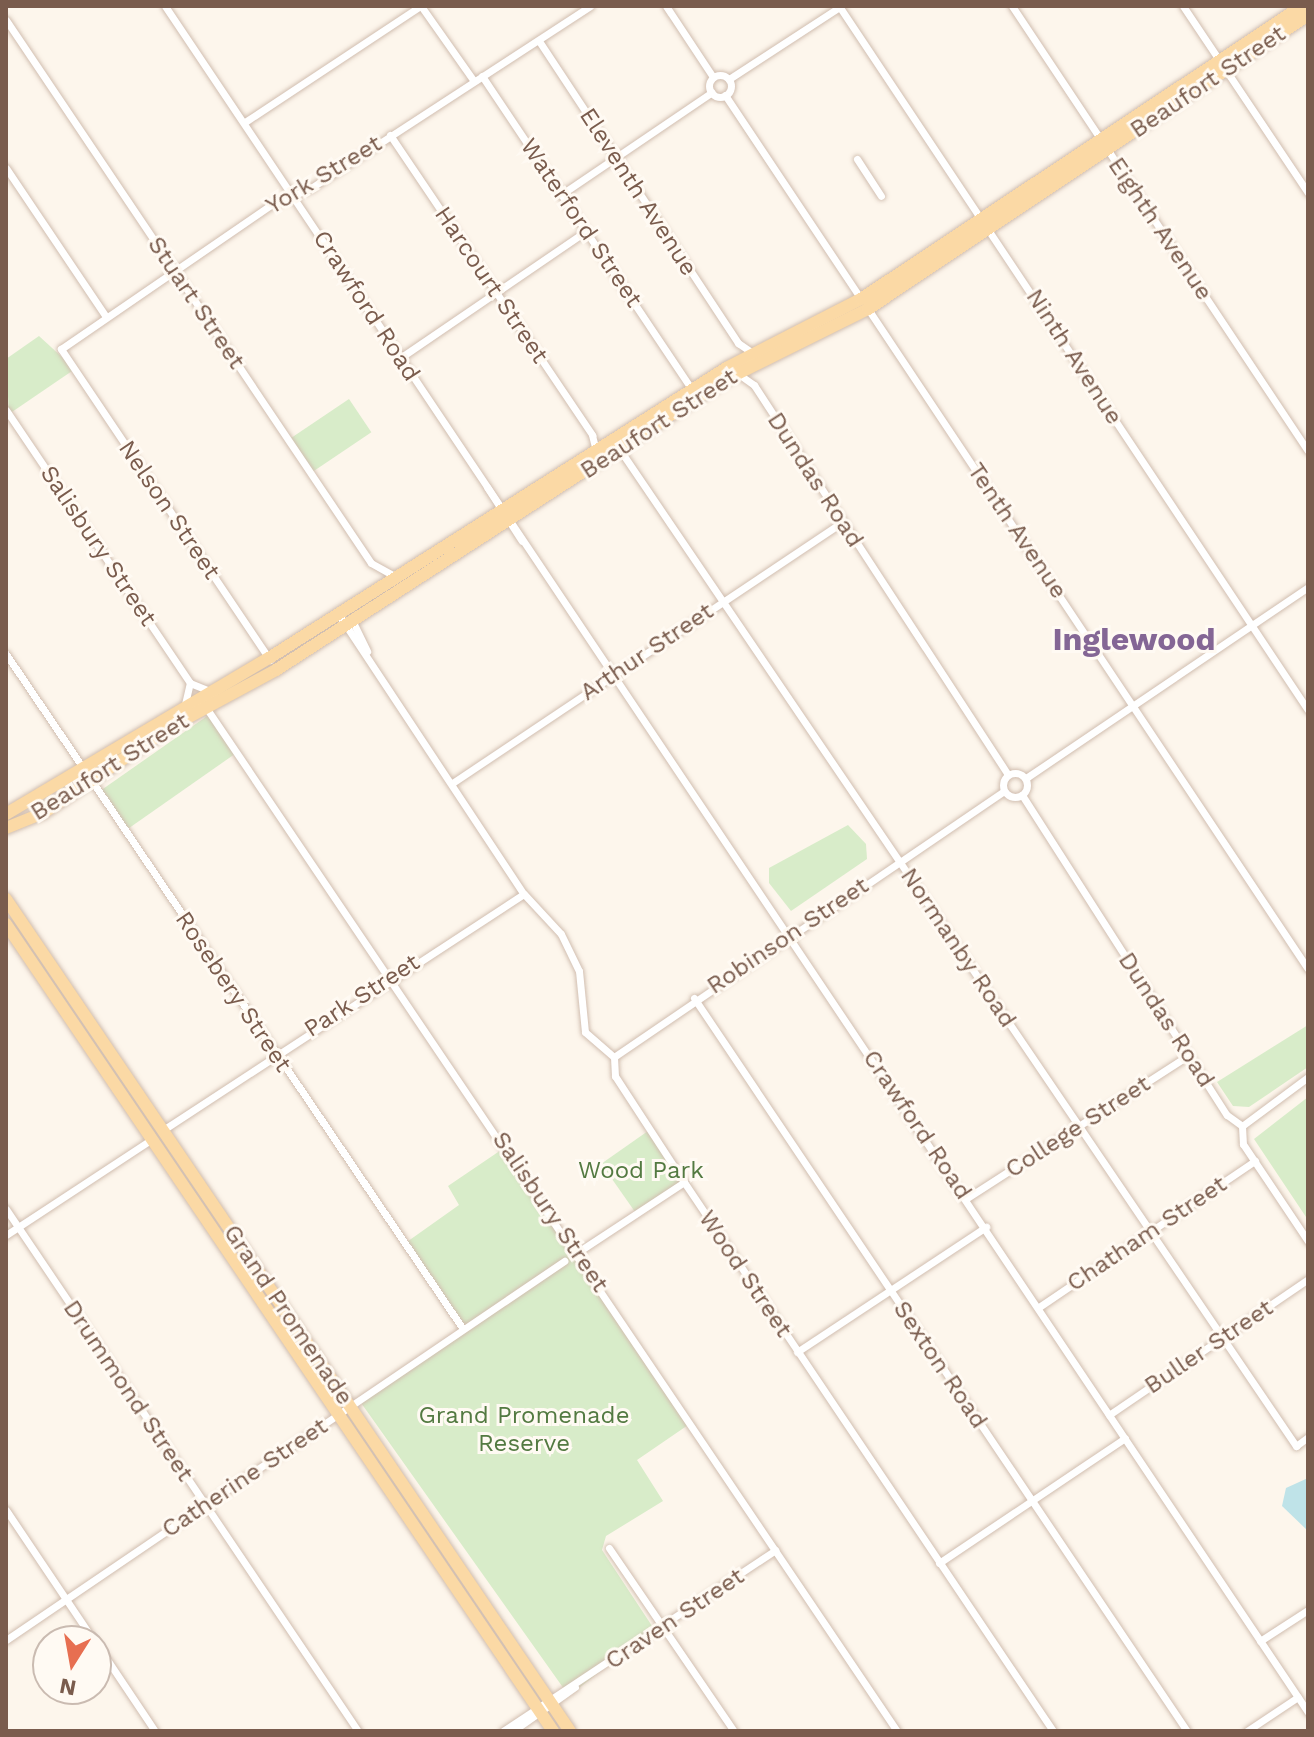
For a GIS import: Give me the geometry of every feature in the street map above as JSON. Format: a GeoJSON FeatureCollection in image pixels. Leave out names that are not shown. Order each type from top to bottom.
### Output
{"type":"FeatureCollection","features":[{"type":"Feature","properties":{"kind":"main road","name":"Beaufort Street"},"geometry":{"type":"LineString","coordinates":[[694,394],[706,381],[864,304],[1222,66],[1302,6]]}},
{"type":"Feature","properties":{"kind":"main road","name":"Beaufort Street"},"geometry":{"type":"LineString","coordinates":[[1222,66],[1308,15]]}},
{"type":"Feature","properties":{"kind":"main road","name":"Beaufort Street"},"geometry":{"type":"LineString","coordinates":[[272,664],[341,610],[394,576],[505,515],[615,448],[737,367]]}},
{"type":"Feature","properties":{"kind":"main road","name":"Beaufort Street"},"geometry":{"type":"LineString","coordinates":[[6,814],[87,776],[205,698],[349,622],[596,454],[615,448]]}},
{"type":"Feature","properties":{"kind":"main road","name":"Beaufort Street"},"geometry":{"type":"LineString","coordinates":[[6,831],[185,704],[205,698]]}},
{"type":"Feature","properties":{"kind":"main road","name":"Grand Promenade"},"geometry":{"type":"LineString","coordinates":[[6,899],[570,1731]]}},
{"type":"Feature","properties":{"kind":"main road","name":"Grand Promenade"},"geometry":{"type":"LineString","coordinates":[[6,924],[553,1731]]}},
{"type":"Feature","properties":{"kind":"main road"},"geometry":{"type":"LineString","coordinates":[[456,1562],[465,1601]]}},
{"type":"Feature","properties":{"kind":"street","name":"Crawford Road"},"geometry":{"type":"LineString","coordinates":[[165,6],[282,177],[612,676],[967,1198],[1308,1712]]}},
{"type":"Feature","properties":{"kind":"street"},"geometry":{"type":"LineString","coordinates":[[245,122],[420,6],[474,81]]}},
{"type":"Feature","properties":{"kind":"street","name":"York Street"},"geometry":{"type":"LineString","coordinates":[[61,349],[174,271],[590,6]]}},
{"type":"Feature","properties":{"kind":"street"},"geometry":{"type":"LineString","coordinates":[[666,6],[713,77],[712,92]]}},
{"type":"Feature","properties":{"kind":"street"},"geometry":{"type":"LineString","coordinates":[[713,77],[729,79],[840,6]]}},
{"type":"Feature","properties":{"kind":"street","name":"Ninth Avenue"},"geometry":{"type":"LineString","coordinates":[[840,6],[982,225],[1308,710]]}},
{"type":"Feature","properties":{"kind":"street","name":"Eighth Avenue"},"geometry":{"type":"LineString","coordinates":[[1012,6],[1308,451]]}},
{"type":"Feature","properties":{"kind":"street"},"geometry":{"type":"LineString","coordinates":[[1183,6],[1308,193]]}},
{"type":"Feature","properties":{"kind":"street","name":"Stuart Street"},"geometry":{"type":"LineString","coordinates":[[6,20],[379,572],[394,576]]}},
{"type":"Feature","properties":{"kind":"street","name":"Eleventh Avenue"},"geometry":{"type":"LineString","coordinates":[[539,41],[738,343],[754,358]]}},
{"type":"Feature","properties":{"kind":"street","name":"Waterford Street"},"geometry":{"type":"LineString","coordinates":[[482,76],[681,369],[694,394]]}},
{"type":"Feature","properties":{"kind":"street"},"geometry":{"type":"LineString","coordinates":[[562,194],[614,155],[712,92],[725,95],[729,79]]}},
{"type":"Feature","properties":{"kind":"street","name":"Tenth Avenue"},"geometry":{"type":"LineString","coordinates":[[725,95],[1308,969]]}},
{"type":"Feature","properties":{"kind":"street","name":"Harcourt Street"},"geometry":{"type":"LineString","coordinates":[[390,135],[592,435],[596,454]]}},
{"type":"Feature","properties":{"kind":"street"},"geometry":{"type":"LineString","coordinates":[[857,159],[881,196]]}},
{"type":"Feature","properties":{"kind":"street"},"geometry":{"type":"LineString","coordinates":[[6,168],[106,317]]}},
{"type":"Feature","properties":{"kind":"street"},"geometry":{"type":"LineString","coordinates":[[400,358],[586,231]]}},
{"type":"Feature","properties":{"kind":"street"},"geometry":{"type":"LineString","coordinates":[[737,367],[738,343]]}},
{"type":"Feature","properties":{"kind":"street","name":"Nelson Street"},"geometry":{"type":"LineString","coordinates":[[61,349],[272,664]]}},
{"type":"Feature","properties":{"kind":"street","name":"Dundas Road"},"geometry":{"type":"LineString","coordinates":[[754,358],[754,385]]}},
{"type":"Feature","properties":{"kind":"street","name":"Dundas Road"},"geometry":{"type":"LineString","coordinates":[[737,367],[754,385],[1008,775]]}},
{"type":"Feature","properties":{"kind":"street","name":"Waterford Street"},"geometry":{"type":"LineString","coordinates":[[681,369],[706,381]]}},
{"type":"Feature","properties":{"kind":"street","name":"Salisbury Street"},"geometry":{"type":"LineString","coordinates":[[6,410],[190,683]]}},
{"type":"Feature","properties":{"kind":"street","name":"Harcourt Street"},"geometry":{"type":"LineString","coordinates":[[592,435],[615,448]]}},
{"type":"Feature","properties":{"kind":"street","name":"Normanby Road"},"geometry":{"type":"LineString","coordinates":[[615,448],[723,601],[1296,1446],[1308,1437]]}},
{"type":"Feature","properties":{"kind":"street","name":"Arthur Street"},"geometry":{"type":"LineString","coordinates":[[454,782],[842,522]]}},
{"type":"Feature","properties":{"kind":"street"},"geometry":{"type":"LineString","coordinates":[[1026,778],[1008,775],[1004,791],[1022,795],[1026,778],[1308,587]]}},
{"type":"Feature","properties":{"kind":"street","name":"Wood Street"},"geometry":{"type":"LineString","coordinates":[[341,610],[524,894],[572,953],[585,1032],[614,1057],[615,1076],[684,1182],[1053,1731]]}},
{"type":"Feature","properties":{"kind":"street","name":"Rosebery Street"},"geometry":{"type":"LineString","coordinates":[[6,654],[463,1329]]}},
{"type":"Feature","properties":{"kind":"street"},"geometry":{"type":"LineString","coordinates":[[190,683],[205,698]]}},
{"type":"Feature","properties":{"kind":"street"},"geometry":{"type":"LineString","coordinates":[[185,704],[190,683]]}},
{"type":"Feature","properties":{"kind":"street","name":"Salisbury Street"},"geometry":{"type":"LineString","coordinates":[[205,698],[388,977],[578,1252],[897,1731]]}},
{"type":"Feature","properties":{"kind":"street","name":"Robinson Street"},"geometry":{"type":"LineString","coordinates":[[614,1057],[694,998],[1004,791]]}},
{"type":"Feature","properties":{"kind":"street","name":"Dundas Road"},"geometry":{"type":"LineString","coordinates":[[1022,795],[1227,1115],[1242,1126],[1255,1161],[1308,1241]]}},
{"type":"Feature","properties":{"kind":"street","name":"Park Street"},"geometry":{"type":"LineString","coordinates":[[163,1130],[388,977],[524,894]]}},
{"type":"Feature","properties":{"kind":"street","name":"Sexton Road"},"geometry":{"type":"LineString","coordinates":[[694,998],[1187,1731]]}},
{"type":"Feature","properties":{"kind":"street","name":"College Street"},"geometry":{"type":"LineString","coordinates":[[967,1198],[1189,1055]]}},
{"type":"Feature","properties":{"kind":"street"},"geometry":{"type":"LineString","coordinates":[[1242,1126],[1308,1077]]}},
{"type":"Feature","properties":{"kind":"street"},"geometry":{"type":"LineString","coordinates":[[6,1235],[152,1139]]}},
{"type":"Feature","properties":{"kind":"street","name":"Chatham Street"},"geometry":{"type":"LineString","coordinates":[[1039,1307],[1255,1161]]}},
{"type":"Feature","properties":{"kind":"street"},"geometry":{"type":"LineString","coordinates":[[578,1252],[684,1182]]}},
{"type":"Feature","properties":{"kind":"street","name":"Drummond Street"},"geometry":{"type":"LineString","coordinates":[[6,1209],[358,1731]]}},
{"type":"Feature","properties":{"kind":"street"},"geometry":{"type":"LineString","coordinates":[[797,1352],[986,1227]]}},
{"type":"Feature","properties":{"kind":"street","name":"Catherine Street"},"geometry":{"type":"LineString","coordinates":[[6,1640],[564,1261]]}},
{"type":"Feature","properties":{"kind":"street","name":"Buller Street"},"geometry":{"type":"LineString","coordinates":[[1109,1415],[1308,1279]]}},
{"type":"Feature","properties":{"kind":"street"},"geometry":{"type":"LineString","coordinates":[[939,1563],[1125,1438]]}},
{"type":"Feature","properties":{"kind":"street"},"geometry":{"type":"LineString","coordinates":[[6,1510],[84,1625]]}},
{"type":"Feature","properties":{"kind":"street"},"geometry":{"type":"LineString","coordinates":[[609,1548],[734,1731]]}},
{"type":"Feature","properties":{"kind":"street","name":"Craven Street"},"geometry":{"type":"LineString","coordinates":[[503,1731],[552,1703],[775,1550]]}},
{"type":"Feature","properties":{"kind":"street"},"geometry":{"type":"LineString","coordinates":[[1260,1641],[1308,1610]]}},
{"type":"Feature","properties":{"kind":"street"},"geometry":{"type":"LineString","coordinates":[[112,1667],[155,1731]]}},
{"type":"Feature","properties":{"kind":"street"},"geometry":{"type":"LineString","coordinates":[[1247,1731],[1298,1697]]}},
{"type":"Feature","properties":{"kind":"street","name":"Craven Street"},"geometry":{"type":"LineString","coordinates":[[513,1731],[539,1711]]}},
{"type":"Feature","properties":{"kind":"green space"},"geometry":{"type":"Polygon","coordinates":[[[39,336],[75,369],[9,414],[6,359],[39,336]]]}},
{"type":"Feature","properties":{"kind":"green space"},"geometry":{"type":"Polygon","coordinates":[[[349,399],[371,432],[311,473],[288,440],[349,399]]]}},
{"type":"Feature","properties":{"kind":"green space"},"geometry":{"type":"Polygon","coordinates":[[[210,714],[237,753],[126,831],[99,792],[210,714]]]}},
{"type":"Feature","properties":{"kind":"green space"},"geometry":{"type":"Polygon","coordinates":[[[848,825],[866,844],[867,859],[791,911],[769,883],[769,868],[848,825]]]}},
{"type":"Feature","properties":{"kind":"green space"},"geometry":{"type":"Polygon","coordinates":[[[1308,1025],[1308,1067],[1249,1107],[1233,1106],[1217,1082],[1308,1025]]]}},
{"type":"Feature","properties":{"kind":"green space"},"geometry":{"type":"Polygon","coordinates":[[[1308,1097],[1308,1220],[1254,1139],[1308,1097]]]}},
{"type":"Feature","properties":{"kind":"green space","name":"Wood Park"},"geometry":{"type":"Polygon","coordinates":[[[648,1131],[684,1182],[637,1214],[601,1164],[648,1131]]]}},
{"type":"Feature","properties":{"kind":"green space","name":"Grand Promenade Reserve"},"geometry":{"type":"Polygon","coordinates":[[[507,1146],[691,1423],[637,1460],[663,1501],[606,1536],[602,1550],[654,1629],[569,1696],[359,1400],[463,1329],[404,1244],[459,1205],[448,1186],[507,1146]]]}},
{"type":"Feature","properties":{"kind":"water"},"geometry":{"type":"Polygon","coordinates":[[[1308,1478],[1308,1531],[1282,1506],[1286,1488],[1308,1478]]]}},
{"type":"Feature","properties":{"kind":"district","name":"Inglewood"},"geometry":{"type":"Point","coordinates":[1134,639]}}]}
